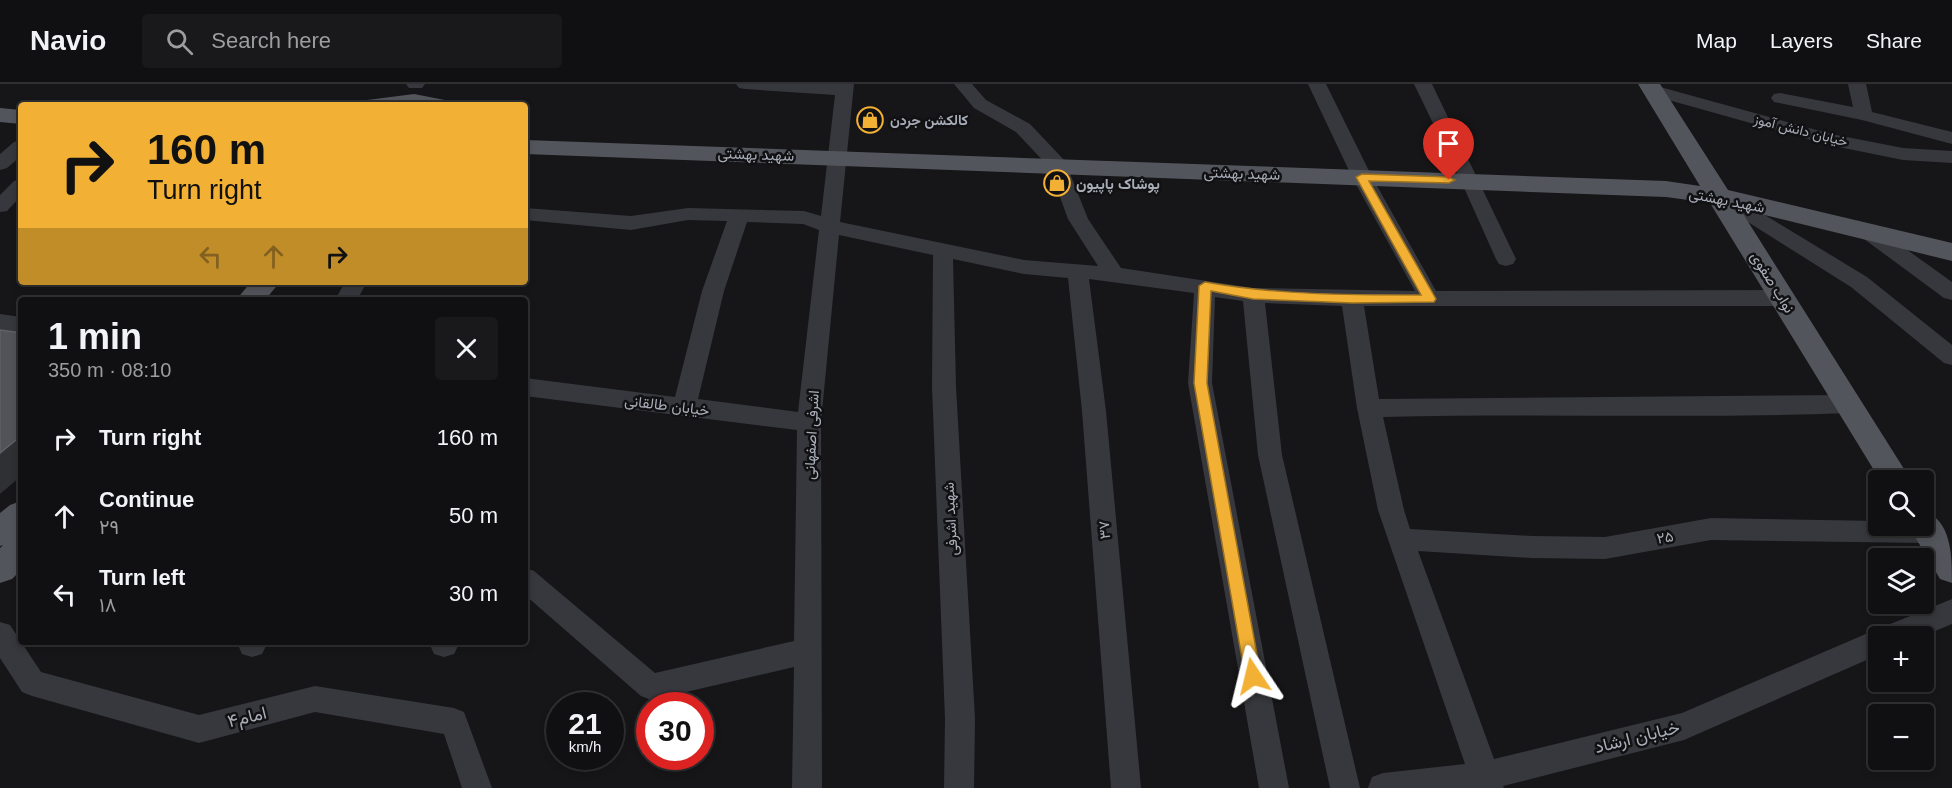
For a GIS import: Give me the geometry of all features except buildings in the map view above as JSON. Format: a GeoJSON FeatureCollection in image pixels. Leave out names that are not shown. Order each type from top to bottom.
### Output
{"type":"FeatureCollection","features":[{"type":"Feature","properties":{"kind":"main road"},"geometry":{"type":"LineString","coordinates":[[387,102],[416,84]]}},
{"type":"Feature","properties":{"kind":"main road","name":"نواب صفوی"},"geometry":{"type":"LineString","coordinates":[[1651,87],[1890,470]]}},
{"type":"Feature","properties":{"kind":"main road"},"geometry":{"type":"LineString","coordinates":[[395,102],[437,98]]}},
{"type":"Feature","properties":{"kind":"main road"},"geometry":{"type":"LineString","coordinates":[[0,116],[18,117]]}},
{"type":"Feature","properties":{"kind":"main road","name":"شهید بهشتی"},"geometry":{"type":"LineString","coordinates":[[528,147],[1666,189],[1720,196],[1952,252]]}},
{"type":"Feature","properties":{"kind":"main road"},"geometry":{"type":"LineString","coordinates":[[252,297],[264,285]]}},
{"type":"Feature","properties":{"kind":"main road"},"geometry":{"type":"LineString","coordinates":[[275,297],[285,285]]}},
{"type":"Feature","properties":{"kind":"main road"},"geometry":{"type":"LineString","coordinates":[[0,533],[18,517]]}},
{"type":"Feature","properties":{"kind":"main road"},"geometry":{"type":"LineString","coordinates":[[1932,536],[1952,569]]}},
{"type":"Feature","properties":{"kind":"main road"},"geometry":{"type":"LineString","coordinates":[[0,569],[18,552]]}},
{"type":"Feature","properties":{"kind":"street"},"geometry":{"type":"LineString","coordinates":[[745,84],[845,87]]}},
{"type":"Feature","properties":{"kind":"street"},"geometry":{"type":"LineString","coordinates":[[963,84],[980,104],[1023,128],[1058,165],[1078,219],[1114,274]]}},
{"type":"Feature","properties":{"kind":"street"},"geometry":{"type":"LineString","coordinates":[[1317,84],[1362,177],[1430,299]]}},
{"type":"Feature","properties":{"kind":"street"},"geometry":{"type":"LineString","coordinates":[[1423,84],[1471,181],[1506,259]]}},
{"type":"Feature","properties":{"kind":"street"},"geometry":{"type":"LineString","coordinates":[[1857,84],[1864,115]]}},
{"type":"Feature","properties":{"kind":"street","name":"اشرفی اصفهانی"},"geometry":{"type":"LineString","coordinates":[[807,788],[809,422],[845,87]]}},
{"type":"Feature","properties":{"kind":"street","name":"خیابان دانش آموز"},"geometry":{"type":"LineString","coordinates":[[1651,87],[1829,139],[1903,154],[1952,157]]}},
{"type":"Feature","properties":{"kind":"street"},"geometry":{"type":"LineString","coordinates":[[1780,98],[1864,115],[1952,138]]}},
{"type":"Feature","properties":{"kind":"street"},"geometry":{"type":"LineString","coordinates":[[0,164],[18,149]]}},
{"type":"Feature","properties":{"kind":"street"},"geometry":{"type":"LineString","coordinates":[[0,206],[18,187]]}},
{"type":"Feature","properties":{"kind":"street"},"geometry":{"type":"LineString","coordinates":[[1720,196],[1859,282],[1952,357]]}},
{"type":"Feature","properties":{"kind":"street"},"geometry":{"type":"LineString","coordinates":[[528,214],[632,223],[688,214],[804,218],[830,226],[1024,267],[1114,274],[1253,295],[1352,299],[1783,298]]}},
{"type":"Feature","properties":{"kind":"street"},"geometry":{"type":"LineString","coordinates":[[684,407],[713,291],[739,215]]}},
{"type":"Feature","properties":{"kind":"street"},"geometry":{"type":"LineString","coordinates":[[1867,231],[1952,294]]}},
{"type":"Feature","properties":{"kind":"street","name":"شهید اشرفی"},"geometry":{"type":"LineString","coordinates":[[943,250],[944,387],[960,719],[959,788]]}},
{"type":"Feature","properties":{"kind":"street","name":"۳۷"},"geometry":{"type":"LineString","coordinates":[[1078,272],[1094,411],[1126,788]]}},
{"type":"Feature","properties":{"kind":"street"},"geometry":{"type":"LineString","coordinates":[[1205,286],[1200,383],[1274,788]]}},
{"type":"Feature","properties":{"kind":"street"},"geometry":{"type":"LineString","coordinates":[[1253,295],[1270,455],[1346,788]]}},
{"type":"Feature","properties":{"kind":"street"},"geometry":{"type":"LineString","coordinates":[[1352,299],[1369,408],[1391,510],[1487,782]]}},
{"type":"Feature","properties":{"kind":"street"},"geometry":{"type":"LineString","coordinates":[[0,322],[18,325]]}},
{"type":"Feature","properties":{"kind":"street","name":"خیابان طالقانی"},"geometry":{"type":"LineString","coordinates":[[528,387],[809,422]]}},
{"type":"Feature","properties":{"kind":"street"},"geometry":{"type":"LineString","coordinates":[[1369,408],[1849,404]]}},
{"type":"Feature","properties":{"kind":"street","name":"۲۵"},"geometry":{"type":"LineString","coordinates":[[1401,539],[1532,547],[1605,548],[1711,529],[1868,528]]}},
{"type":"Feature","properties":{"kind":"street"},"geometry":{"type":"LineString","coordinates":[[528,582],[651,687],[807,651]]}},
{"type":"Feature","properties":{"kind":"street"},"geometry":{"type":"LineString","coordinates":[[1917,626],[1952,611]]}},
{"type":"Feature","properties":{"kind":"street","name":"امام۴"},"geometry":{"type":"LineString","coordinates":[[0,634],[32,683],[199,729],[315,699],[454,722],[477,788]]}},
{"type":"Feature","properties":{"kind":"street","name":"خیابان ارشاد"},"geometry":{"type":"LineString","coordinates":[[1383,788],[1487,782],[1684,726],[1868,646]]}},
{"type":"Feature","properties":{"kind":"place","name":"کالکشن جردن"},"geometry":{"type":"Point","coordinates":[870,120]}},
{"type":"Feature","properties":{"kind":"place","name":"پوشاک پاپیون"},"geometry":{"type":"Point","coordinates":[1057,183]}},
{"type":"Feature","properties":{"kind":"route"},"geometry":{"type":"LineString","coordinates":[[1253,676],[1200,383],[1205,286],[1253,295],[1430,299],[1362,177],[1449,180]]}}]}
